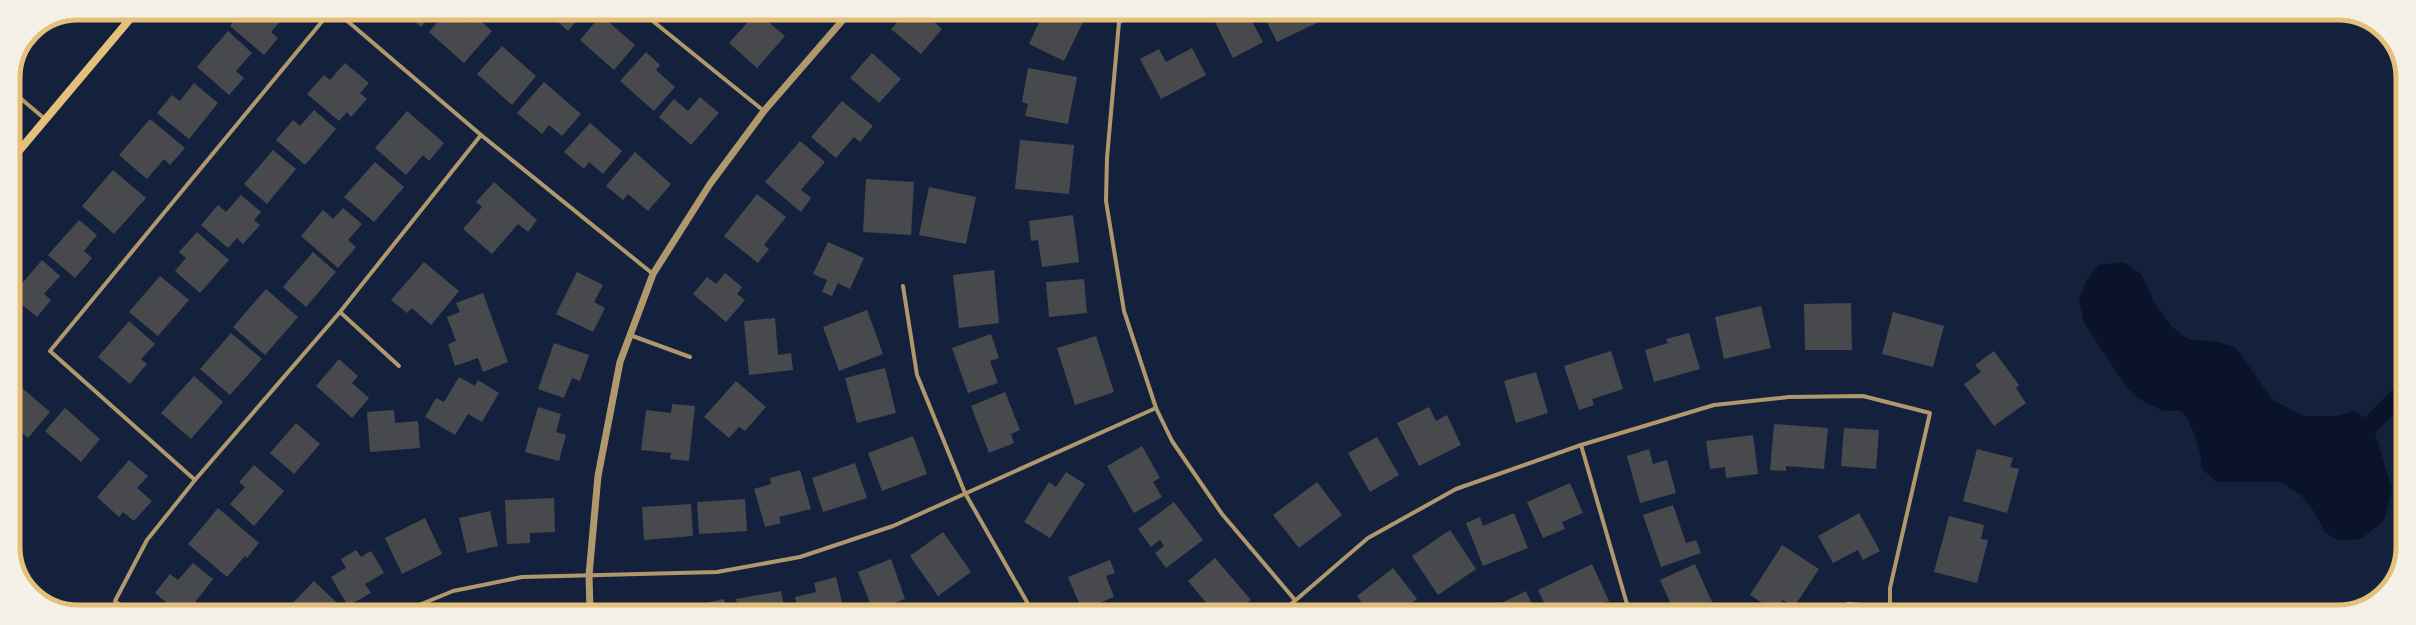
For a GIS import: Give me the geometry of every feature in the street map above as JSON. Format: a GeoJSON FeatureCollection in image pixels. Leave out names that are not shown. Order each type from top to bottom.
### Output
{"type":"FeatureCollection","features":[{"type":"Feature","properties":{"kind":"main road"},"geometry":{"type":"LineString","coordinates":[[20,150],[129,20]]}},
{"type":"Feature","properties":{"kind":"street"},"geometry":{"type":"LineString","coordinates":[[196,480],[50,352],[323,20]]}},
{"type":"Feature","properties":{"kind":"street"},"geometry":{"type":"LineString","coordinates":[[346,20],[481,135],[653,274]]}},
{"type":"Feature","properties":{"kind":"street"},"geometry":{"type":"LineString","coordinates":[[651,20],[764,111]]}},
{"type":"Feature","properties":{"kind":"street"},"geometry":{"type":"LineString","coordinates":[[590,605],[589,575],[598,476],[620,362],[653,274],[710,184],[764,111],[843,20]]}},
{"type":"Feature","properties":{"kind":"street"},"geometry":{"type":"LineString","coordinates":[[1124,20],[1119,22],[1107,158],[1106,201],[1124,311],[1156,408],[1172,441],[1193,475],[1222,514],[1295,600]]}},
{"type":"Feature","properties":{"kind":"street"},"geometry":{"type":"LineString","coordinates":[[20,98],[45,120]]}},
{"type":"Feature","properties":{"kind":"street"},"geometry":{"type":"LineString","coordinates":[[120,605],[115,601],[147,540],[196,480],[340,312],[481,135]]}},
{"type":"Feature","properties":{"kind":"street"},"geometry":{"type":"LineString","coordinates":[[903,286],[917,375],[965,493],[1027,602],[1026,605]]}},
{"type":"Feature","properties":{"kind":"street"},"geometry":{"type":"LineString","coordinates":[[340,312],[399,366]]}},
{"type":"Feature","properties":{"kind":"street"},"geometry":{"type":"LineString","coordinates":[[630,335],[690,357]]}},
{"type":"Feature","properties":{"kind":"street"},"geometry":{"type":"LineString","coordinates":[[1290,605],[1368,538],[1456,489],[1582,445],[1714,405],[1789,397],[1863,396],[1930,413],[1890,588],[1890,605]]}},
{"type":"Feature","properties":{"kind":"street"},"geometry":{"type":"LineString","coordinates":[[419,605],[453,591],[522,577],[717,572],[800,557],[893,526],[1156,408]]}},
{"type":"Feature","properties":{"kind":"street"},"geometry":{"type":"LineString","coordinates":[[1582,445],[1627,605]]}},
{"type":"Feature","properties":{"kind":"street"},"geometry":{"type":"LineString","coordinates":[[1848,604],[1856,605]]}},
{"type":"Feature","properties":{"kind":"water"},"geometry":{"type":"Polygon","coordinates":[[[2124,262],[2142,275],[2154,302],[2171,326],[2189,340],[2215,341],[2236,348],[2273,400],[2304,416],[2335,416],[2355,411],[2372,423],[2392,490],[2384,521],[2361,539],[2340,540],[2325,533],[2315,513],[2301,495],[2280,482],[2217,482],[2202,469],[2196,438],[2182,411],[2163,411],[2140,399],[2128,389],[2084,323],[2079,300],[2087,279],[2099,265],[2124,262]]]}},
{"type":"Feature","properties":{"kind":"building"},"geometry":{"type":"Polygon","coordinates":[[[235,20],[281,20],[271,32],[278,38],[264,55],[230,26],[235,20]]]}},
{"type":"Feature","properties":{"kind":"building"},"geometry":{"type":"Polygon","coordinates":[[[413,20],[427,20],[421,27],[413,20]]]}},
{"type":"Feature","properties":{"kind":"building"},"geometry":{"type":"Polygon","coordinates":[[[439,20],[463,20],[466,23],[469,20],[480,20],[492,31],[464,63],[429,32],[439,20]]]}},
{"type":"Feature","properties":{"kind":"building"},"geometry":{"type":"Polygon","coordinates":[[[556,20],[577,20],[568,31],[556,20]]]}},
{"type":"Feature","properties":{"kind":"building"},"geometry":{"type":"Polygon","coordinates":[[[597,20],[607,20],[635,45],[614,70],[580,40],[597,20]]]}},
{"type":"Feature","properties":{"kind":"building"},"geometry":{"type":"Polygon","coordinates":[[[750,20],[766,20],[785,36],[757,68],[729,43],[750,20]]]}},
{"type":"Feature","properties":{"kind":"building"},"geometry":{"type":"Polygon","coordinates":[[[899,20],[932,20],[942,29],[921,54],[891,29],[899,20]]]}},
{"type":"Feature","properties":{"kind":"building"},"geometry":{"type":"Polygon","coordinates":[[[1040,20],[1084,20],[1064,61],[1029,44],[1040,20]]]}},
{"type":"Feature","properties":{"kind":"building"},"geometry":{"type":"Polygon","coordinates":[[[1214,20],[1251,20],[1263,42],[1233,58],[1214,20]]]}},
{"type":"Feature","properties":{"kind":"building"},"geometry":{"type":"Polygon","coordinates":[[[1266,20],[1323,20],[1277,42],[1266,20]]]}},
{"type":"Feature","properties":{"kind":"building"},"geometry":{"type":"Polygon","coordinates":[[[48,29],[34,45],[32,43],[37,37],[48,29]]]}},
{"type":"Feature","properties":{"kind":"building"},"geometry":{"type":"Polygon","coordinates":[[[228,31],[252,53],[236,71],[244,78],[229,95],[197,67],[228,31]]]}},
{"type":"Feature","properties":{"kind":"building"},"geometry":{"type":"Polygon","coordinates":[[[502,46],[536,76],[512,105],[477,74],[502,46]]]}},
{"type":"Feature","properties":{"kind":"building"},"geometry":{"type":"Polygon","coordinates":[[[1192,48],[1206,75],[1161,99],[1140,59],[1159,49],[1166,62],[1192,48]]]}},
{"type":"Feature","properties":{"kind":"building"},"geometry":{"type":"Polygon","coordinates":[[[646,52],[660,65],[656,70],[675,87],[654,111],[620,81],[646,52]]]}},
{"type":"Feature","properties":{"kind":"building"},"geometry":{"type":"Polygon","coordinates":[[[872,53],[901,79],[879,103],[850,78],[872,53]]]}},
{"type":"Feature","properties":{"kind":"building"},"geometry":{"type":"Polygon","coordinates":[[[345,63],[369,83],[360,93],[367,99],[351,117],[347,112],[339,121],[307,94],[324,75],[330,80],[345,63]]]}},
{"type":"Feature","properties":{"kind":"building"},"geometry":{"type":"Polygon","coordinates":[[[1028,68],[1077,77],[1068,124],[1025,116],[1028,104],[1022,102],[1028,68]]]}},
{"type":"Feature","properties":{"kind":"building"},"geometry":{"type":"Polygon","coordinates":[[[544,82],[581,114],[562,136],[549,125],[542,134],[517,113],[544,82]]]}},
{"type":"Feature","properties":{"kind":"building"},"geometry":{"type":"Polygon","coordinates":[[[194,83],[218,103],[189,139],[157,113],[172,95],[180,101],[194,83]]]}},
{"type":"Feature","properties":{"kind":"building"},"geometry":{"type":"Polygon","coordinates":[[[700,97],[719,113],[691,145],[659,117],[674,99],[688,111],[700,97]]]}},
{"type":"Feature","properties":{"kind":"building"},"geometry":{"type":"Polygon","coordinates":[[[842,101],[873,126],[860,142],[854,137],[836,158],[811,137],[842,101]]]}},
{"type":"Feature","properties":{"kind":"building"},"geometry":{"type":"Polygon","coordinates":[[[314,110],[336,129],[305,165],[276,140],[293,120],[300,126],[314,110]]]}},
{"type":"Feature","properties":{"kind":"building"},"geometry":{"type":"Polygon","coordinates":[[[407,111],[444,143],[429,161],[423,155],[406,175],[375,148],[407,111]]]}},
{"type":"Feature","properties":{"kind":"building"},"geometry":{"type":"Polygon","coordinates":[[[150,119],[185,148],[170,165],[164,159],[147,179],[119,155],[150,119]]]}},
{"type":"Feature","properties":{"kind":"building"},"geometry":{"type":"Polygon","coordinates":[[[590,123],[622,151],[603,174],[589,162],[584,169],[564,152],[590,123]]]}},
{"type":"Feature","properties":{"kind":"building"},"geometry":{"type":"Polygon","coordinates":[[[1020,140],[1074,145],[1069,194],[1015,189],[1020,140]]]}},
{"type":"Feature","properties":{"kind":"building"},"geometry":{"type":"Polygon","coordinates":[[[800,141],[825,162],[801,190],[811,198],[801,212],[765,182],[800,141]]]}},
{"type":"Feature","properties":{"kind":"building"},"geometry":{"type":"Polygon","coordinates":[[[273,150],[296,169],[267,204],[244,184],[273,150]]]}},
{"type":"Feature","properties":{"kind":"building"},"geometry":{"type":"Polygon","coordinates":[[[635,152],[671,184],[648,211],[628,194],[623,200],[606,186],[635,152]]]}},
{"type":"Feature","properties":{"kind":"building"},"geometry":{"type":"Polygon","coordinates":[[[375,162],[404,187],[374,222],[344,197],[375,162]]]}},
{"type":"Feature","properties":{"kind":"building"},"geometry":{"type":"Polygon","coordinates":[[[113,170],[146,198],[114,234],[82,206],[113,170]]]}},
{"type":"Feature","properties":{"kind":"building"},"geometry":{"type":"Polygon","coordinates":[[[866,179],[914,182],[911,235],[863,232],[866,179]]]}},
{"type":"Feature","properties":{"kind":"building"},"geometry":{"type":"Polygon","coordinates":[[[494,182],[537,220],[528,232],[518,224],[492,254],[463,229],[482,207],[476,202],[494,182]]]}},
{"type":"Feature","properties":{"kind":"building"},"geometry":{"type":"Polygon","coordinates":[[[929,187],[976,197],[966,244],[919,235],[929,187]]]}},
{"type":"Feature","properties":{"kind":"building"},"geometry":{"type":"Polygon","coordinates":[[[757,194],[786,217],[764,245],[769,249],[758,263],[724,236],[757,194]]]}},
{"type":"Feature","properties":{"kind":"building"},"geometry":{"type":"Polygon","coordinates":[[[241,195],[261,212],[254,220],[260,225],[243,244],[237,238],[228,248],[201,225],[218,205],[226,212],[241,195]]]}},
{"type":"Feature","properties":{"kind":"building"},"geometry":{"type":"Polygon","coordinates":[[[343,208],[362,224],[348,240],[356,247],[338,268],[301,236],[323,210],[333,219],[343,208]]]}},
{"type":"Feature","properties":{"kind":"building"},"geometry":{"type":"Polygon","coordinates":[[[1073,215],[1079,262],[1042,267],[1038,240],[1031,241],[1029,221],[1073,215]]]}},
{"type":"Feature","properties":{"kind":"building"},"geometry":{"type":"Polygon","coordinates":[[[79,220],[97,235],[84,251],[92,258],[75,278],[48,255],[79,220]]]}},
{"type":"Feature","properties":{"kind":"building"},"geometry":{"type":"Polygon","coordinates":[[[197,232],[229,260],[200,293],[175,271],[186,258],[179,252],[197,232]]]}},
{"type":"Feature","properties":{"kind":"building"},"geometry":{"type":"Polygon","coordinates":[[[828,242],[864,258],[850,289],[838,283],[832,296],[822,292],[827,280],[813,274],[828,242]]]}},
{"type":"Feature","properties":{"kind":"building"},"geometry":{"type":"Polygon","coordinates":[[[313,252],[336,272],[306,307],[283,287],[313,252]]]}},
{"type":"Feature","properties":{"kind":"building"},"geometry":{"type":"Polygon","coordinates":[[[42,260],[60,276],[44,294],[51,300],[37,317],[20,303],[20,286],[42,260]]]}},
{"type":"Feature","properties":{"kind":"building"},"geometry":{"type":"Polygon","coordinates":[[[424,262],[459,291],[431,325],[412,308],[407,313],[391,300],[424,262]]]}},
{"type":"Feature","properties":{"kind":"building"},"geometry":{"type":"Polygon","coordinates":[[[994,270],[999,323],[959,328],[953,275],[994,270]]]}},
{"type":"Feature","properties":{"kind":"building"},"geometry":{"type":"Polygon","coordinates":[[[577,272],[603,285],[594,302],[605,308],[593,332],[556,314],[577,272]]]}},
{"type":"Feature","properties":{"kind":"building"},"geometry":{"type":"Polygon","coordinates":[[[725,273],[742,287],[737,294],[745,300],[726,322],[693,294],[707,277],[716,284],[725,273]]]}},
{"type":"Feature","properties":{"kind":"building"},"geometry":{"type":"Polygon","coordinates":[[[160,276],[189,300],[158,336],[129,312],[160,276]]]}},
{"type":"Feature","properties":{"kind":"building"},"geometry":{"type":"Polygon","coordinates":[[[1084,279],[1087,313],[1049,317],[1046,282],[1084,279]]]}},
{"type":"Feature","properties":{"kind":"building"},"geometry":{"type":"Polygon","coordinates":[[[266,289],[298,317],[265,355],[233,327],[266,289]]]}},
{"type":"Feature","properties":{"kind":"building"},"geometry":{"type":"Polygon","coordinates":[[[483,293],[508,362],[483,372],[478,358],[455,366],[448,344],[456,341],[447,317],[460,312],[456,303],[483,293]]]}},
{"type":"Feature","properties":{"kind":"building"},"geometry":{"type":"Polygon","coordinates":[[[1851,303],[1852,350],[1805,350],[1804,304],[1851,303]]]}},
{"type":"Feature","properties":{"kind":"building"},"geometry":{"type":"Polygon","coordinates":[[[1761,306],[1771,348],[1724,359],[1715,317],[1761,306]]]}},
{"type":"Feature","properties":{"kind":"building"},"geometry":{"type":"Polygon","coordinates":[[[867,310],[883,354],[839,371],[823,327],[867,310]]]}},
{"type":"Feature","properties":{"kind":"building"},"geometry":{"type":"Polygon","coordinates":[[[1893,312],[1944,326],[1933,367],[1882,354],[1893,312]]]}},
{"type":"Feature","properties":{"kind":"building"},"geometry":{"type":"Polygon","coordinates":[[[775,318],[778,355],[791,353],[793,370],[749,375],[744,321],[775,318]]]}},
{"type":"Feature","properties":{"kind":"building"},"geometry":{"type":"Polygon","coordinates":[[[129,321],[155,344],[141,359],[147,364],[130,384],[98,357],[129,321]]]}},
{"type":"Feature","properties":{"kind":"building"},"geometry":{"type":"Polygon","coordinates":[[[231,333],[262,359],[230,395],[200,369],[231,333]]]}},
{"type":"Feature","properties":{"kind":"building"},"geometry":{"type":"Polygon","coordinates":[[[1689,333],[1700,369],[1654,382],[1645,350],[1668,343],[1666,339],[1689,333]]]}},
{"type":"Feature","properties":{"kind":"building"},"geometry":{"type":"Polygon","coordinates":[[[991,334],[999,358],[990,361],[998,383],[968,393],[952,348],[991,334]]]}},
{"type":"Feature","properties":{"kind":"building"},"geometry":{"type":"Polygon","coordinates":[[[1096,336],[1114,392],[1075,405],[1057,348],[1096,336]]]}},
{"type":"Feature","properties":{"kind":"building"},"geometry":{"type":"Polygon","coordinates":[[[554,343],[589,355],[580,381],[572,378],[564,398],[538,389],[554,343]]]}},
{"type":"Feature","properties":{"kind":"building"},"geometry":{"type":"Polygon","coordinates":[[[1611,351],[1623,389],[1592,399],[1594,405],[1579,410],[1564,366],[1611,351]]]}},
{"type":"Feature","properties":{"kind":"building"},"geometry":{"type":"Polygon","coordinates":[[[1994,351],[2019,385],[2016,388],[2026,403],[1994,426],[1964,384],[1981,372],[1975,365],[1994,351]]]}},
{"type":"Feature","properties":{"kind":"building"},"geometry":{"type":"Polygon","coordinates":[[[339,359],[358,376],[352,383],[369,398],[352,418],[316,386],[339,359]]]}},
{"type":"Feature","properties":{"kind":"building"},"geometry":{"type":"Polygon","coordinates":[[[885,368],[896,413],[857,423],[845,378],[885,368]]]}},
{"type":"Feature","properties":{"kind":"building"},"geometry":{"type":"Polygon","coordinates":[[[1536,372],[1548,413],[1516,423],[1504,381],[1536,372]]]}},
{"type":"Feature","properties":{"kind":"building"},"geometry":{"type":"Polygon","coordinates":[[[194,376],[223,402],[191,439],[161,413],[194,376]]]}},
{"type":"Feature","properties":{"kind":"building"},"geometry":{"type":"Polygon","coordinates":[[[459,377],[475,386],[478,380],[499,393],[482,422],[468,414],[455,435],[425,417],[436,398],[444,402],[459,377]]]}},
{"type":"Feature","properties":{"kind":"building"},"geometry":{"type":"Polygon","coordinates":[[[736,381],[766,407],[745,431],[739,427],[729,438],[704,417],[736,381]]]}},
{"type":"Feature","properties":{"kind":"building"},"geometry":{"type":"Polygon","coordinates":[[[20,386],[50,412],[28,438],[20,431],[20,386]]]}},
{"type":"Feature","properties":{"kind":"building"},"geometry":{"type":"Polygon","coordinates":[[[1005,392],[1020,430],[1011,434],[1014,443],[989,453],[971,406],[1005,392]]]}},
{"type":"Feature","properties":{"kind":"building"},"geometry":{"type":"Polygon","coordinates":[[[672,404],[695,406],[689,461],[670,459],[671,453],[641,450],[646,410],[671,413],[672,404]]]}},
{"type":"Feature","properties":{"kind":"building"},"geometry":{"type":"Polygon","coordinates":[[[538,407],[561,414],[556,432],[566,435],[559,461],[525,452],[538,407]]]}},
{"type":"Feature","properties":{"kind":"building"},"geometry":{"type":"Polygon","coordinates":[[[1429,407],[1436,421],[1447,415],[1461,445],[1419,466],[1397,423],[1429,407]]]}},
{"type":"Feature","properties":{"kind":"building"},"geometry":{"type":"Polygon","coordinates":[[[65,408],[100,439],[81,462],[45,431],[65,408]]]}},
{"type":"Feature","properties":{"kind":"building"},"geometry":{"type":"Polygon","coordinates":[[[394,410],[395,423],[418,421],[420,448],[370,452],[367,412],[394,410]]]}},
{"type":"Feature","properties":{"kind":"building"},"geometry":{"type":"Polygon","coordinates":[[[296,423],[320,444],[294,474],[270,453],[296,423]]]}},
{"type":"Feature","properties":{"kind":"building"},"geometry":{"type":"Polygon","coordinates":[[[1774,424],[1828,428],[1824,469],[1786,466],[1786,471],[1770,470],[1774,424]]]}},
{"type":"Feature","properties":{"kind":"building"},"geometry":{"type":"Polygon","coordinates":[[[1844,428],[1879,430],[1876,469],[1841,466],[1844,428]]]}},
{"type":"Feature","properties":{"kind":"building"},"geometry":{"type":"Polygon","coordinates":[[[1753,435],[1758,474],[1726,478],[1725,467],[1710,469],[1706,441],[1753,435]]]}},
{"type":"Feature","properties":{"kind":"building"},"geometry":{"type":"Polygon","coordinates":[[[913,436],[927,474],[882,491],[868,453],[913,436]]]}},
{"type":"Feature","properties":{"kind":"building"},"geometry":{"type":"Polygon","coordinates":[[[1377,437],[1399,475],[1370,492],[1348,453],[1377,437]]]}},
{"type":"Feature","properties":{"kind":"building"},"geometry":{"type":"Polygon","coordinates":[[[1142,446],[1160,478],[1153,482],[1162,497],[1134,513],[1107,466],[1142,446]]]}},
{"type":"Feature","properties":{"kind":"building"},"geometry":{"type":"Polygon","coordinates":[[[1649,449],[1653,464],[1667,460],[1676,493],[1640,503],[1627,456],[1649,449]]]}},
{"type":"Feature","properties":{"kind":"building"},"geometry":{"type":"Polygon","coordinates":[[[1977,449],[2013,458],[2010,467],[2019,469],[2007,513],[1963,501],[1977,449]]]}},
{"type":"Feature","properties":{"kind":"building"},"geometry":{"type":"Polygon","coordinates":[[[129,460],[148,476],[137,488],[152,501],[134,521],[123,512],[119,517],[97,497],[129,460]]]}},
{"type":"Feature","properties":{"kind":"building"},"geometry":{"type":"Polygon","coordinates":[[[855,463],[867,498],[823,512],[812,478],[855,463]]]}},
{"type":"Feature","properties":{"kind":"building"},"geometry":{"type":"Polygon","coordinates":[[[254,465],[284,491],[254,526],[230,504],[245,487],[239,482],[254,465]]]}},
{"type":"Feature","properties":{"kind":"building"},"geometry":{"type":"Polygon","coordinates":[[[800,470],[811,509],[779,517],[781,523],[765,527],[754,489],[771,484],[770,478],[800,470]]]}},
{"type":"Feature","properties":{"kind":"building"},"geometry":{"type":"Polygon","coordinates":[[[1066,472],[1085,484],[1050,538],[1024,522],[1049,482],[1056,487],[1066,472]]]}},
{"type":"Feature","properties":{"kind":"building"},"geometry":{"type":"Polygon","coordinates":[[[1317,482],[1342,515],[1299,548],[1273,515],[1317,482]]]}},
{"type":"Feature","properties":{"kind":"building"},"geometry":{"type":"Polygon","coordinates":[[[1570,483],[1583,513],[1562,522],[1565,529],[1543,538],[1527,502],[1570,483]]]}},
{"type":"Feature","properties":{"kind":"building"},"geometry":{"type":"Polygon","coordinates":[[[554,498],[555,532],[530,533],[530,543],[507,544],[505,500],[554,498]]]}},
{"type":"Feature","properties":{"kind":"building"},"geometry":{"type":"Polygon","coordinates":[[[745,499],[747,531],[699,534],[697,502],[745,499]]]}},
{"type":"Feature","properties":{"kind":"building"},"geometry":{"type":"Polygon","coordinates":[[[1174,502],[1203,540],[1166,568],[1155,553],[1164,546],[1160,540],[1151,547],[1138,529],[1174,502]]]}},
{"type":"Feature","properties":{"kind":"building"},"geometry":{"type":"Polygon","coordinates":[[[691,504],[693,536],[644,540],[642,507],[691,504]]]}},
{"type":"Feature","properties":{"kind":"building"},"geometry":{"type":"Polygon","coordinates":[[[1673,505],[1686,543],[1696,540],[1701,553],[1661,567],[1643,515],[1673,505]]]}},
{"type":"Feature","properties":{"kind":"building"},"geometry":{"type":"Polygon","coordinates":[[[218,508],[259,543],[247,558],[245,556],[227,577],[188,544],[218,508]]]}},
{"type":"Feature","properties":{"kind":"building"},"geometry":{"type":"Polygon","coordinates":[[[490,511],[498,546],[467,553],[459,518],[490,511]]]}},
{"type":"Feature","properties":{"kind":"building"},"geometry":{"type":"Polygon","coordinates":[[[1514,513],[1528,548],[1483,566],[1466,523],[1480,517],[1483,526],[1514,513]]]}},
{"type":"Feature","properties":{"kind":"building"},"geometry":{"type":"Polygon","coordinates":[[[1859,513],[1880,551],[1863,560],[1858,550],[1833,563],[1818,536],[1859,513]]]}},
{"type":"Feature","properties":{"kind":"building"},"geometry":{"type":"Polygon","coordinates":[[[1949,516],[1984,525],[1981,539],[1988,540],[1977,583],[1934,572],[1949,516]]]}},
{"type":"Feature","properties":{"kind":"building"},"geometry":{"type":"Polygon","coordinates":[[[425,518],[442,554],[402,574],[385,538],[425,518]]]}},
{"type":"Feature","properties":{"kind":"building"},"geometry":{"type":"Polygon","coordinates":[[[1450,530],[1476,569],[1438,595],[1412,556],[1450,530]]]}},
{"type":"Feature","properties":{"kind":"building"},"geometry":{"type":"Polygon","coordinates":[[[943,532],[971,572],[938,596],[910,556],[943,532]]]}},
{"type":"Feature","properties":{"kind":"building"},"geometry":{"type":"Polygon","coordinates":[[[1782,545],[1819,569],[1795,605],[1791,605],[1783,600],[1779,605],[1766,605],[1750,595],[1782,545]]]}},
{"type":"Feature","properties":{"kind":"building"},"geometry":{"type":"Polygon","coordinates":[[[356,550],[361,557],[371,551],[384,573],[365,584],[371,593],[350,605],[347,605],[331,577],[346,568],[341,559],[356,550]]]}},
{"type":"Feature","properties":{"kind":"building"},"geometry":{"type":"Polygon","coordinates":[[[1215,558],[1251,600],[1245,605],[1208,605],[1188,581],[1215,558]]]}},
{"type":"Feature","properties":{"kind":"building"},"geometry":{"type":"Polygon","coordinates":[[[891,559],[905,599],[889,605],[871,605],[858,572],[891,559]]]}},
{"type":"Feature","properties":{"kind":"building"},"geometry":{"type":"Polygon","coordinates":[[[1110,560],[1115,573],[1106,576],[1114,597],[1094,605],[1080,605],[1068,577],[1110,560]]]}},
{"type":"Feature","properties":{"kind":"building"},"geometry":{"type":"Polygon","coordinates":[[[193,563],[213,579],[193,605],[169,605],[155,593],[170,574],[178,580],[193,563]]]}},
{"type":"Feature","properties":{"kind":"building"},"geometry":{"type":"Polygon","coordinates":[[[1592,564],[1609,601],[1600,605],[1545,605],[1538,590],[1592,564]]]}},
{"type":"Feature","properties":{"kind":"building"},"geometry":{"type":"Polygon","coordinates":[[[1695,564],[1713,605],[1671,605],[1660,580],[1695,564]]]}},
{"type":"Feature","properties":{"kind":"building"},"geometry":{"type":"Polygon","coordinates":[[[1393,568],[1417,599],[1409,605],[1364,605],[1357,596],[1393,568]]]}},
{"type":"Feature","properties":{"kind":"building"},"geometry":{"type":"Polygon","coordinates":[[[836,577],[843,605],[797,605],[795,597],[816,592],[814,583],[836,577]]]}},
{"type":"Feature","properties":{"kind":"building"},"geometry":{"type":"Polygon","coordinates":[[[314,581],[336,602],[333,605],[291,605],[314,581]]]}},
{"type":"Feature","properties":{"kind":"building"},"geometry":{"type":"Polygon","coordinates":[[[781,591],[784,605],[737,605],[736,599],[781,591]]]}},
{"type":"Feature","properties":{"kind":"building"},"geometry":{"type":"Polygon","coordinates":[[[1526,591],[1532,605],[1497,605],[1526,591]]]}},
{"type":"Feature","properties":{"kind":"building"},"geometry":{"type":"Polygon","coordinates":[[[724,599],[726,605],[697,605],[724,599]]]}},
{"type":"Feature","properties":{"kind":"waterway"},"geometry":{"type":"LineString","coordinates":[[2372,423],[2396,399]]}}]}
